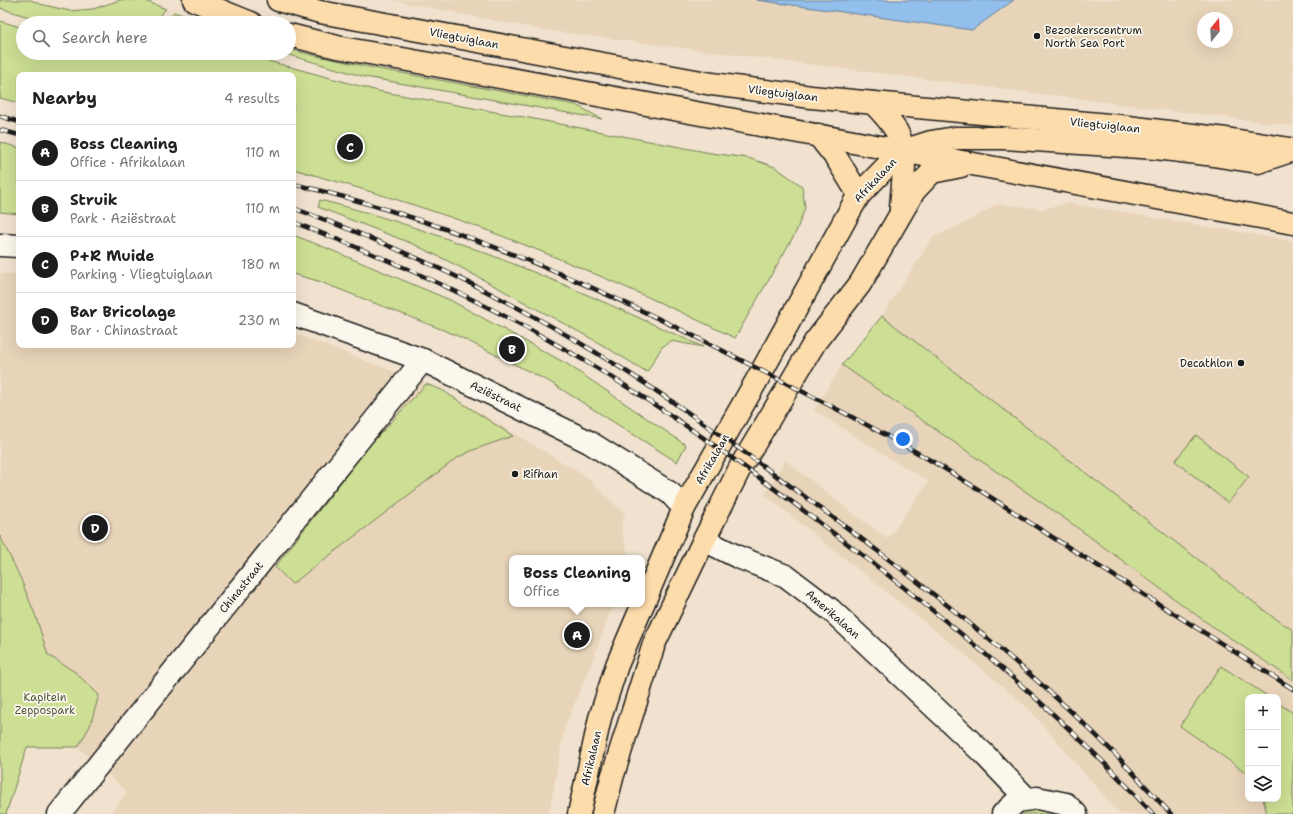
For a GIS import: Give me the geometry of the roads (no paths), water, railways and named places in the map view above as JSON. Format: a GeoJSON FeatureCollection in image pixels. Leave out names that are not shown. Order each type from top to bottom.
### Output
{"type":"FeatureCollection","features":[{"type":"Feature","properties":{"kind":"main road"},"geometry":{"type":"LineString","coordinates":[[194,0],[234,16]]}},
{"type":"Feature","properties":{"kind":"main road","name":"Vliegtuiglaan"},"geometry":{"type":"LineString","coordinates":[[278,0],[328,13],[712,84],[811,97],[1119,126],[1226,139],[1293,150]]}},
{"type":"Feature","properties":{"kind":"main road"},"geometry":{"type":"LineString","coordinates":[[296,37],[344,49],[1293,223]]}},
{"type":"Feature","properties":{"kind":"main road"},"geometry":{"type":"LineString","coordinates":[[873,103],[889,120],[898,134],[903,151]]}},
{"type":"Feature","properties":{"kind":"main road"},"geometry":{"type":"LineString","coordinates":[[818,135],[837,159],[859,195]]}},
{"type":"Feature","properties":{"kind":"main road"},"geometry":{"type":"LineString","coordinates":[[903,151],[930,142],[955,138],[1004,138],[1156,148],[1258,162],[1293,150]]}},
{"type":"Feature","properties":{"kind":"main road","name":"Afrikalaan"},"geometry":{"type":"LineString","coordinates":[[645,599],[684,508],[762,371],[859,195],[903,151]]}},
{"type":"Feature","properties":{"kind":"main road","name":"Afrikalaan"},"geometry":{"type":"LineString","coordinates":[[603,814],[612,778],[654,644],[704,540],[742,466],[815,342],[860,284],[900,214],[903,151]]}},
{"type":"Feature","properties":{"kind":"main road"},"geometry":{"type":"LineString","coordinates":[[900,214],[914,191],[932,172],[970,164]]}},
{"type":"Feature","properties":{"kind":"main road","name":"Afrikalaan"},"geometry":{"type":"LineString","coordinates":[[579,814],[600,718],[617,665],[642,607]]}},
{"type":"Feature","properties":{"kind":"street"},"geometry":{"type":"LineString","coordinates":[[0,245],[16,246]]}},
{"type":"Feature","properties":{"kind":"street","name":"Aziëstraat"},"geometry":{"type":"LineString","coordinates":[[296,315],[423,360],[589,442],[670,493],[684,508]]}},
{"type":"Feature","properties":{"kind":"street","name":"Chinastraat"},"geometry":{"type":"LineString","coordinates":[[59,814],[423,360]]}},
{"type":"Feature","properties":{"kind":"street","name":"Amerikalaan"},"geometry":{"type":"LineString","coordinates":[[704,540],[738,557],[786,576],[831,610],[983,753],[1027,799]]}},
{"type":"Feature","properties":{"kind":"street"},"geometry":{"type":"LineString","coordinates":[[1003,814],[1017,801],[1037,798],[1066,804],[1076,814]]}},
{"type":"Feature","properties":{"kind":"water"},"geometry":{"type":"Polygon","coordinates":[[[756,0],[1014,0],[972,30],[756,0]]]}},
{"type":"Feature","properties":{"kind":"railway"},"geometry":{"type":"LineString","coordinates":[[0,116],[16,121]]}},
{"type":"Feature","properties":{"kind":"railway"},"geometry":{"type":"LineString","coordinates":[[0,130],[16,134]]}},
{"type":"Feature","properties":{"kind":"railway"},"geometry":{"type":"LineString","coordinates":[[296,185],[408,216],[465,236],[577,281],[686,332],[860,421],[938,465],[1293,689]]}},
{"type":"Feature","properties":{"kind":"railway"},"geometry":{"type":"LineString","coordinates":[[296,209],[371,238],[410,255],[448,272],[522,310],[595,352],[675,404],[845,526],[927,589],[1007,654],[1120,759],[1171,814]]}},
{"type":"Feature","properties":{"kind":"railway"},"geometry":{"type":"LineString","coordinates":[[296,223],[392,262],[521,324],[662,409],[733,458],[836,535],[960,633],[1001,667],[1079,738],[1153,814]]}},
{"type":"Feature","properties":{"kind":"place","name":"Bezoekerscentrum North Sea Port"},"geometry":{"type":"Point","coordinates":[1037,36]}},
{"type":"Feature","properties":{"kind":"place","name":"P+R Muide"},"geometry":{"type":"Point","coordinates":[350,147]}},
{"type":"Feature","properties":{"kind":"place","name":"Struik"},"geometry":{"type":"Point","coordinates":[512,349]}},
{"type":"Feature","properties":{"kind":"place","name":"Decathlon"},"geometry":{"type":"Point","coordinates":[1241,363]}},
{"type":"Feature","properties":{"kind":"place","name":"Rifhan"},"geometry":{"type":"Point","coordinates":[515,474]}},
{"type":"Feature","properties":{"kind":"place","name":"Bar Bricolage"},"geometry":{"type":"Point","coordinates":[95,528]}},
{"type":"Feature","properties":{"kind":"place","name":"Boss Cleaning"},"geometry":{"type":"Point","coordinates":[577,635]}},
{"type":"Feature","properties":{"kind":"park label","name":"Kapitein Zeppospark"},"geometry":{"type":"Point","coordinates":[45,703]}}]}
